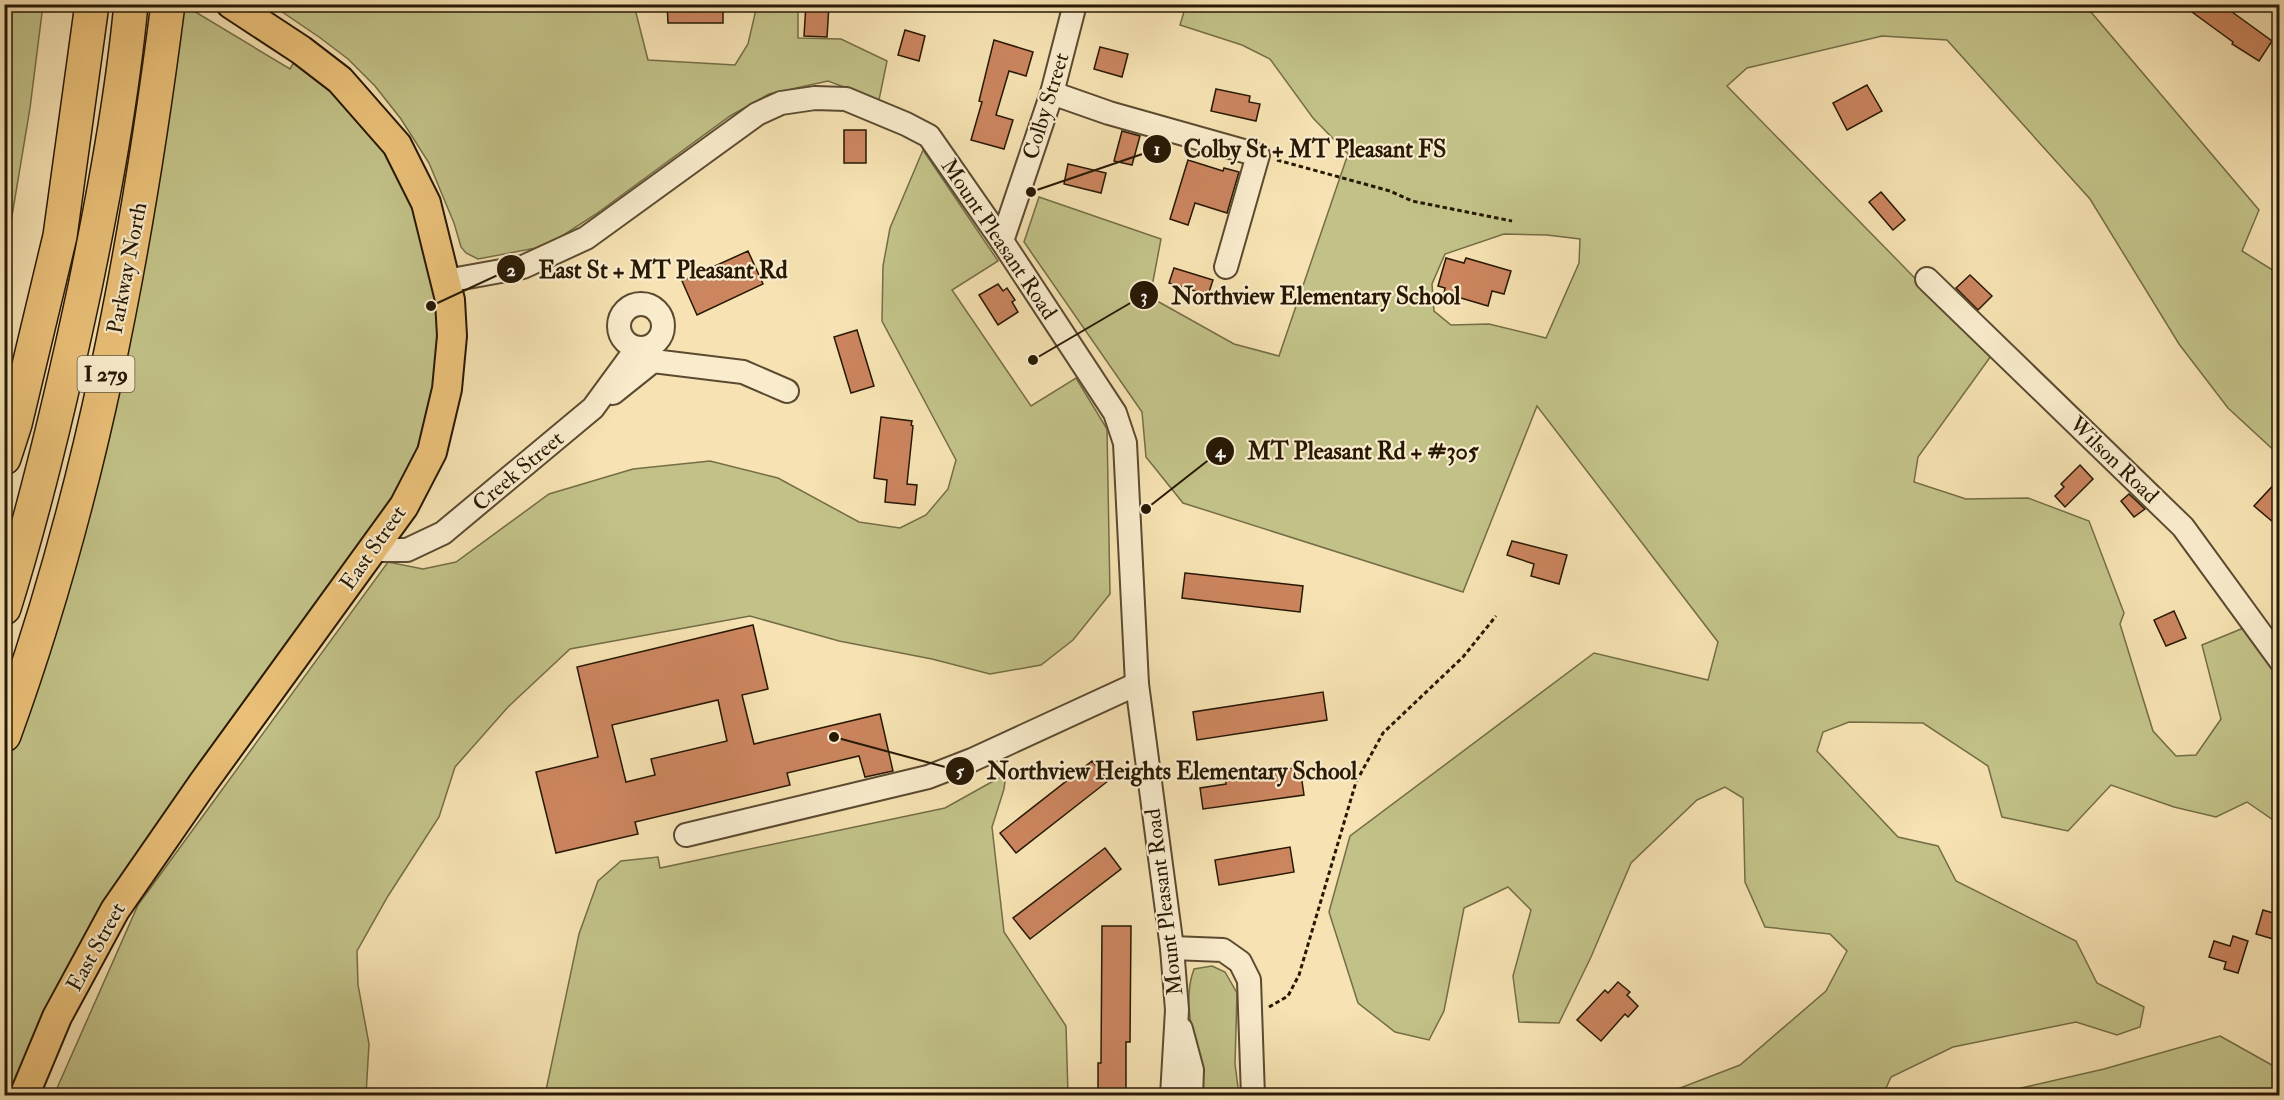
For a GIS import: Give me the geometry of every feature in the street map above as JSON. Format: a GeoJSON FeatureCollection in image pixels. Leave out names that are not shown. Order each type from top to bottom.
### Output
{"type":"FeatureCollection","features":[{"type":"Feature","properties":{"kind":"highway"},"geometry":{"type":"LineString","coordinates":[[4,608],[48,456],[73,343],[111,150],[128,42],[131,4]]}},
{"type":"Feature","properties":{"kind":"highway","name":"Parkway North"},"geometry":{"type":"LineString","coordinates":[[4,735],[32,659],[88,458],[125,286],[150,138],[168,4]]}},
{"type":"Feature","properties":{"kind":"highway"},"geometry":{"type":"LineString","coordinates":[[4,458],[15,424],[60,236],[90,7]]}},
{"type":"Feature","properties":{"kind":"main road","name":"East Street"},"geometry":{"type":"LineString","coordinates":[[24,1095],[57,1017],[115,910],[203,783],[404,506],[432,452],[448,379],[452,336],[450,300],[446,281],[426,202],[397,145],[340,80],[301,50],[231,4]]}},
{"type":"Feature","properties":{"kind":"street","name":"Colby Street"},"geometry":{"type":"LineString","coordinates":[[1002,241],[1053,93],[1075,4]]}},
{"type":"Feature","properties":{"kind":"street"},"geometry":{"type":"LineString","coordinates":[[1053,93],[1109,112],[1258,155],[1226,267]]}},
{"type":"Feature","properties":{"kind":"street","name":"Mount Pleasant Road"},"geometry":{"type":"LineString","coordinates":[[446,281],[523,267],[586,238],[757,114],[781,103],[815,98],[846,99],[929,136],[1002,241],[1115,412],[1125,442],[1137,684],[1172,948],[1177,1010],[1172,1095]]}},
{"type":"Feature","properties":{"kind":"street","name":"Wilson Road"},"geometry":{"type":"LineString","coordinates":[[1927,279],[2183,527],[2280,660]]}},
{"type":"Feature","properties":{"kind":"street","name":"Creek Street"},"geometry":{"type":"LineString","coordinates":[[372,550],[407,550],[442,533],[593,408],[637,348]]}},
{"type":"Feature","properties":{"kind":"street"},"geometry":{"type":"LineString","coordinates":[[593,408],[653,361],[743,372],[787,391]]}},
{"type":"Feature","properties":{"kind":"street"},"geometry":{"type":"LineString","coordinates":[[686,835],[928,777],[972,760],[1137,684]]}},
{"type":"Feature","properties":{"kind":"street"},"geometry":{"type":"LineString","coordinates":[[1172,948],[1223,950],[1240,962],[1249,980],[1253,1095]]}},
{"type":"Feature","properties":{"kind":"street","name":"Mount Pleasant Road"},"geometry":{"type":"LineString","coordinates":[[1177,1010],[1192,1070],[1191,1095]]}},
{"type":"Feature","properties":{"kind":"path"},"geometry":{"type":"LineString","coordinates":[[1258,155],[1390,191],[1412,201],[1512,220]]}},
{"type":"Feature","properties":{"kind":"path"},"geometry":{"type":"LineString","coordinates":[[1250,1018],[1288,996],[1299,975],[1356,782],[1383,733],[1463,657],[1496,616]]}},
{"type":"Feature","properties":{"kind":"green space"},"geometry":{"type":"Polygon","coordinates":[[[5,4],[43,5],[30,108],[5,258],[5,4]]]}},
{"type":"Feature","properties":{"kind":"green space"},"geometry":{"type":"Polygon","coordinates":[[[168,5],[184,5],[290,69],[301,50],[397,145],[446,281],[432,452],[203,783],[24,1095],[5,1095],[4,735],[32,659],[168,5]]]}},
{"type":"Feature","properties":{"kind":"green space"},"geometry":{"type":"Polygon","coordinates":[[[272,5],[634,5],[648,60],[735,65],[748,44],[757,5],[798,5],[798,38],[841,39],[887,61],[879,100],[828,81],[769,94],[730,116],[596,214],[559,238],[536,248],[478,259],[466,253],[461,247],[454,223],[429,163],[401,119],[375,86],[348,59],[272,5]]]}},
{"type":"Feature","properties":{"kind":"green space"},"geometry":{"type":"Polygon","coordinates":[[[1186,5],[2085,5],[2259,210],[2242,251],[2279,274],[2279,455],[2228,408],[2179,344],[2090,199],[1947,40],[1882,36],[1747,68],[1727,86],[1991,356],[1918,457],[1914,482],[1966,499],[2028,498],[2089,521],[2124,613],[2120,624],[2153,731],[2176,756],[2196,755],[2221,719],[2202,645],[2246,627],[2279,671],[2279,824],[2247,802],[2216,817],[2174,807],[2111,785],[2068,831],[2002,817],[1988,766],[1923,723],[1849,722],[1823,732],[1817,751],[1898,837],[1938,846],[1956,881],[2076,941],[2097,983],[2144,1007],[2140,1027],[2117,1035],[2076,1022],[1953,1047],[1891,1077],[1883,1095],[1662,1095],[1740,1065],[1826,991],[1847,951],[1830,934],[1765,927],[1745,882],[1743,798],[1725,787],[1697,800],[1631,863],[1591,957],[1559,1023],[1519,1022],[1513,976],[1531,910],[1508,887],[1464,908],[1444,1011],[1429,1040],[1395,1032],[1358,1003],[1329,912],[1350,836],[1594,653],[1708,680],[1718,642],[1537,406],[1463,592],[1183,503],[1146,457],[1142,412],[1024,242],[1039,197],[1161,239],[1150,297],[1234,344],[1279,356],[1348,154],[1313,118],[1270,59],[1242,45],[1180,25],[1186,5]],[[1504,234],[1445,254],[1432,284],[1434,311],[1451,325],[1489,324],[1546,338],[1579,263],[1580,239],[1547,235],[1504,234]]]}},
{"type":"Feature","properties":{"kind":"green space"},"geometry":{"type":"Polygon","coordinates":[[[923,150],[998,261],[952,290],[1031,406],[1076,378],[1107,429],[1110,594],[1073,640],[1041,665],[990,674],[932,659],[839,641],[750,616],[570,649],[508,707],[455,767],[439,817],[388,896],[357,951],[358,985],[369,1044],[366,1095],[54,1095],[138,905],[388,562],[423,569],[456,562],[549,494],[633,469],[710,461],[778,478],[859,522],[900,528],[926,515],[948,489],[956,460],[882,321],[883,266],[890,228],[923,150]]]}},
{"type":"Feature","properties":{"kind":"green space"},"geometry":{"type":"Polygon","coordinates":[[[1006,774],[1004,789],[992,827],[1004,932],[1066,1026],[1068,1095],[545,1095],[579,934],[598,881],[621,861],[658,857],[660,868],[945,808],[1006,774]]]}},
{"type":"Feature","properties":{"kind":"green space"},"geometry":{"type":"Polygon","coordinates":[[[1212,966],[1225,972],[1237,993],[1235,1064],[1239,1095],[1198,1095],[1199,1070],[1190,1018],[1189,993],[1194,969],[1212,966]]]}},
{"type":"Feature","properties":{"kind":"green space"},"geometry":{"type":"Polygon","coordinates":[[[2220,1036],[2279,1069],[2279,1095],[1991,1095],[2104,1069],[2220,1036]]]}},
{"type":"Feature","properties":{"kind":"building"},"geometry":{"type":"Polygon","coordinates":[[[667,4],[723,4],[723,23],[668,23],[667,4]]]}},
{"type":"Feature","properties":{"kind":"building"},"geometry":{"type":"Polygon","coordinates":[[[806,4],[829,5],[827,37],[804,36],[806,4]]]}},
{"type":"Feature","properties":{"kind":"building"},"geometry":{"type":"Polygon","coordinates":[[[2181,4],[2221,4],[2272,41],[2259,61],[2232,44],[2233,42],[2181,4]]]}},
{"type":"Feature","properties":{"kind":"building"},"geometry":{"type":"Polygon","coordinates":[[[905,30],[925,36],[919,61],[898,55],[905,30]]]}},
{"type":"Feature","properties":{"kind":"building"},"geometry":{"type":"Polygon","coordinates":[[[994,40],[1033,52],[1026,76],[1009,71],[996,115],[1013,120],[1004,149],[971,140],[982,102],[979,101],[994,40]]]}},
{"type":"Feature","properties":{"kind":"building"},"geometry":{"type":"Polygon","coordinates":[[[1100,47],[1128,54],[1122,77],[1094,69],[1100,47]]]}},
{"type":"Feature","properties":{"kind":"building"},"geometry":{"type":"Polygon","coordinates":[[[1867,85],[1882,111],[1847,130],[1833,103],[1867,85]]]}},
{"type":"Feature","properties":{"kind":"building"},"geometry":{"type":"Polygon","coordinates":[[[1216,89],[1250,96],[1249,102],[1260,104],[1256,121],[1211,111],[1216,89]]]}},
{"type":"Feature","properties":{"kind":"building"},"geometry":{"type":"Polygon","coordinates":[[[844,130],[866,130],[866,163],[844,163],[844,130]]]}},
{"type":"Feature","properties":{"kind":"building"},"geometry":{"type":"Polygon","coordinates":[[[1122,131],[1140,136],[1132,165],[1114,161],[1122,131]]]}},
{"type":"Feature","properties":{"kind":"building"},"geometry":{"type":"Polygon","coordinates":[[[1188,160],[1223,171],[1224,168],[1239,172],[1227,213],[1195,203],[1188,225],[1170,219],[1188,160]]]}},
{"type":"Feature","properties":{"kind":"building"},"geometry":{"type":"Polygon","coordinates":[[[1068,164],[1106,173],[1101,193],[1064,184],[1068,164]]]}},
{"type":"Feature","properties":{"kind":"building"},"geometry":{"type":"Polygon","coordinates":[[[1881,192],[1905,220],[1893,230],[1869,202],[1881,192]]]}},
{"type":"Feature","properties":{"kind":"building"},"geometry":{"type":"Polygon","coordinates":[[[748,251],[763,284],[697,315],[682,281],[748,251]]]}},
{"type":"Feature","properties":{"kind":"building"},"geometry":{"type":"Polygon","coordinates":[[[1446,258],[1464,263],[1466,258],[1511,271],[1504,294],[1492,291],[1488,306],[1444,293],[1445,288],[1438,286],[1446,258]]]}},
{"type":"Feature","properties":{"kind":"building"},"geometry":{"type":"Polygon","coordinates":[[[1174,268],[1213,280],[1208,295],[1169,283],[1174,268]]]}},
{"type":"Feature","properties":{"kind":"building"},"geometry":{"type":"Polygon","coordinates":[[[1970,275],[1992,296],[1978,310],[1956,288],[1970,275]]]}},
{"type":"Feature","properties":{"kind":"building"},"geometry":{"type":"Polygon","coordinates":[[[998,284],[1003,291],[1007,288],[1015,300],[1012,302],[1018,312],[998,325],[979,295],[998,284]]]}},
{"type":"Feature","properties":{"kind":"building"},"geometry":{"type":"Polygon","coordinates":[[[857,330],[874,386],[851,393],[834,337],[857,330]]]}},
{"type":"Feature","properties":{"kind":"building"},"geometry":{"type":"Polygon","coordinates":[[[881,417],[912,421],[907,484],[917,485],[915,505],[885,502],[887,480],[874,478],[881,417]]]}},
{"type":"Feature","properties":{"kind":"building"},"geometry":{"type":"Polygon","coordinates":[[[2080,465],[2093,479],[2065,507],[2055,496],[2064,487],[2061,484],[2080,465]]]}},
{"type":"Feature","properties":{"kind":"building"},"geometry":{"type":"Polygon","coordinates":[[[2280,478],[2280,528],[2254,506],[2280,478]]]}},
{"type":"Feature","properties":{"kind":"building"},"geometry":{"type":"Polygon","coordinates":[[[2129,494],[2145,509],[2134,517],[2121,501],[2129,494]]]}},
{"type":"Feature","properties":{"kind":"building"},"geometry":{"type":"Polygon","coordinates":[[[1512,541],[1567,555],[1559,584],[1531,576],[1534,564],[1507,555],[1512,541]]]}},
{"type":"Feature","properties":{"kind":"building"},"geometry":{"type":"Polygon","coordinates":[[[1185,573],[1303,586],[1300,612],[1182,598],[1185,573]]]}},
{"type":"Feature","properties":{"kind":"building"},"geometry":{"type":"Polygon","coordinates":[[[2174,611],[2186,638],[2166,646],[2154,620],[2174,611]]]}},
{"type":"Feature","properties":{"kind":"building"},"geometry":{"type":"Polygon","coordinates":[[[753,625],[768,689],[742,695],[754,744],[880,714],[893,771],[865,777],[859,756],[787,773],[790,785],[635,822],[638,834],[556,853],[536,772],[598,757],[577,667],[753,625]],[[718,700],[612,725],[626,782],[655,775],[651,759],[727,741],[718,700]]]}},
{"type":"Feature","properties":{"kind":"building"},"geometry":{"type":"Polygon","coordinates":[[[1323,692],[1327,720],[1197,740],[1193,712],[1323,692]]]}},
{"type":"Feature","properties":{"kind":"building"},"geometry":{"type":"Polygon","coordinates":[[[1092,761],[1108,781],[1016,853],[1000,833],[1092,761]]]}},
{"type":"Feature","properties":{"kind":"building"},"geometry":{"type":"Polygon","coordinates":[[[1300,767],[1304,795],[1203,809],[1200,788],[1226,784],[1225,778],[1300,767]]]}},
{"type":"Feature","properties":{"kind":"building"},"geometry":{"type":"Polygon","coordinates":[[[1290,847],[1294,872],[1219,885],[1215,860],[1290,847]]]}},
{"type":"Feature","properties":{"kind":"building"},"geometry":{"type":"Polygon","coordinates":[[[1105,848],[1121,869],[1030,939],[1013,918],[1105,848]]]}},
{"type":"Feature","properties":{"kind":"building"},"geometry":{"type":"Polygon","coordinates":[[[2263,910],[2280,915],[2280,941],[2256,934],[2263,910]]]}},
{"type":"Feature","properties":{"kind":"building"},"geometry":{"type":"Polygon","coordinates":[[[1102,926],[1131,926],[1130,1042],[1126,1042],[1126,1095],[1098,1095],[1098,1063],[1101,1063],[1102,926]]]}},
{"type":"Feature","properties":{"kind":"building"},"geometry":{"type":"Polygon","coordinates":[[[2233,936],[2248,941],[2238,973],[2224,969],[2226,962],[2209,957],[2214,941],[2230,946],[2233,936]]]}},
{"type":"Feature","properties":{"kind":"building"},"geometry":{"type":"Polygon","coordinates":[[[1618,982],[1630,992],[1627,995],[1638,1006],[1628,1017],[1625,1014],[1601,1041],[1577,1020],[1605,990],[1608,993],[1618,982]]]}},
{"type":"Feature","properties":{"kind":"place","name":"Colby St + MT Pleasant FS"},"geometry":{"type":"Point","coordinates":[1031,192]}},
{"type":"Feature","properties":{"kind":"place","name":"East St + MT Pleasant Rd"},"geometry":{"type":"Point","coordinates":[431,306]}},
{"type":"Feature","properties":{"kind":"place","name":"Northview Elementary School"},"geometry":{"type":"Point","coordinates":[1033,360]}},
{"type":"Feature","properties":{"kind":"place","name":"MT Pleasant Rd + #305"},"geometry":{"type":"Point","coordinates":[1146,509]}},
{"type":"Feature","properties":{"kind":"place","name":"Northview Heights Elementary School"},"geometry":{"type":"Point","coordinates":[834,737]}}]}
